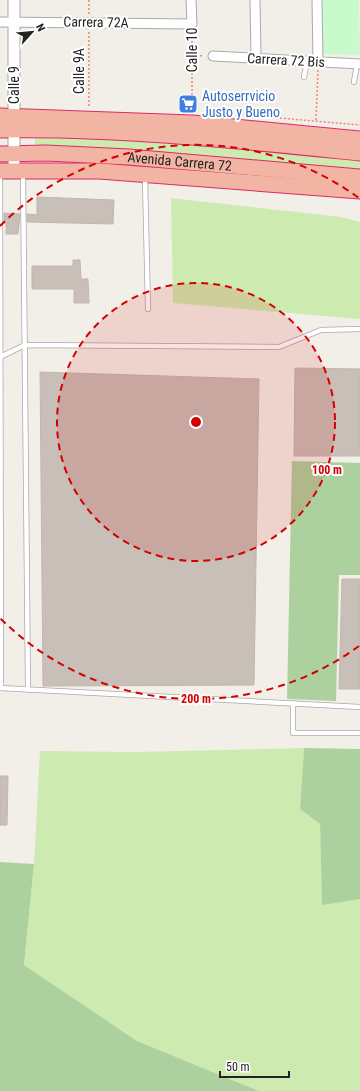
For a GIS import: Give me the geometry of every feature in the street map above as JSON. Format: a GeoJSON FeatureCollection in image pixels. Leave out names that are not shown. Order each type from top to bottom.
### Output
{"type":"FeatureCollection","features":[{"type":"Feature","properties":{"kind":"highway"},"geometry":{"type":"LineString","coordinates":[[7,123],[90,118],[192,123],[360,139]]}},
{"type":"Feature","properties":{"kind":"highway","name":"Avenida Carrera 72"},"geometry":{"type":"LineString","coordinates":[[7,123],[360,153]]}},
{"type":"Feature","properties":{"kind":"highway"},"geometry":{"type":"LineString","coordinates":[[270,130],[296,147]]}},
{"type":"Feature","properties":{"kind":"highway","name":"Avenida Carrera 72"},"geometry":{"type":"LineString","coordinates":[[7,154],[129,157],[360,176]]}},
{"type":"Feature","properties":{"kind":"highway","name":"Avenida Carrera 72"},"geometry":{"type":"LineString","coordinates":[[9,170],[145,173],[360,191]]}},
{"type":"Feature","properties":{"kind":"street","name":"Calle 9"},"geometry":{"type":"LineString","coordinates":[[9,170],[7,154],[7,123],[14,22],[14,0]]}},
{"type":"Feature","properties":{"kind":"street","name":"Calle 10"},"geometry":{"type":"LineString","coordinates":[[191,0],[192,24]]}},
{"type":"Feature","properties":{"kind":"street"},"geometry":{"type":"LineString","coordinates":[[255,0],[256,58]]}},
{"type":"Feature","properties":{"kind":"street"},"geometry":{"type":"LineString","coordinates":[[317,0],[318,62]]}},
{"type":"Feature","properties":{"kind":"street","name":"Carrera 72A"},"geometry":{"type":"LineString","coordinates":[[0,22],[192,24]]}},
{"type":"Feature","properties":{"kind":"street","name":"Carrera 72 Bis"},"geometry":{"type":"LineString","coordinates":[[213,56],[359,64]]}},
{"type":"Feature","properties":{"kind":"lane"},"geometry":{"type":"LineString","coordinates":[[304,77],[307,61]]}},
{"type":"Feature","properties":{"kind":"lane"},"geometry":{"type":"LineString","coordinates":[[354,82],[359,64]]}},
{"type":"Feature","properties":{"kind":"lane"},"geometry":{"type":"LineString","coordinates":[[9,170],[25,346],[28,690]]}},
{"type":"Feature","properties":{"kind":"lane"},"geometry":{"type":"LineString","coordinates":[[9,170],[1,357],[0,688],[360,707]]}},
{"type":"Feature","properties":{"kind":"lane"},"geometry":{"type":"LineString","coordinates":[[145,173],[147,195],[148,309]]}},
{"type":"Feature","properties":{"kind":"lane"},"geometry":{"type":"LineString","coordinates":[[1,357],[25,346],[279,347],[321,330],[360,329]]}},
{"type":"Feature","properties":{"kind":"lane"},"geometry":{"type":"LineString","coordinates":[[293,703],[293,733],[360,733]]}},
{"type":"Feature","properties":{"kind":"path","name":"Calle 9A"},"geometry":{"type":"LineString","coordinates":[[89,0],[90,118]]}},
{"type":"Feature","properties":{"kind":"path","name":"Calle 10"},"geometry":{"type":"LineString","coordinates":[[192,24],[192,123]]}},
{"type":"Feature","properties":{"kind":"path"},"geometry":{"type":"LineString","coordinates":[[192,55],[213,56]]}},
{"type":"Feature","properties":{"kind":"path"},"geometry":{"type":"LineString","coordinates":[[316,134],[318,62]]}},
{"type":"Feature","properties":{"kind":"green space"},"geometry":{"type":"Polygon","coordinates":[[[323,0],[359,0],[360,55],[322,54],[323,0]]]}},
{"type":"Feature","properties":{"kind":"green space"},"geometry":{"type":"Polygon","coordinates":[[[35,134],[163,140],[360,157],[360,171],[35,148],[35,134]]]}},
{"type":"Feature","properties":{"kind":"green space"},"geometry":{"type":"Polygon","coordinates":[[[171,198],[341,217],[360,222],[360,319],[173,303],[171,198]]]}},
{"type":"Feature","properties":{"kind":"green space"},"geometry":{"type":"Polygon","coordinates":[[[292,461],[360,463],[360,575],[339,575],[336,701],[287,699],[292,461]]]}},
{"type":"Feature","properties":{"kind":"green space"},"geometry":{"type":"Polygon","coordinates":[[[304,748],[300,809],[320,824],[322,904],[360,899],[360,1091],[259,1091],[137,1041],[24,965],[34,864],[40,751],[136,752],[304,748]]]}},
{"type":"Feature","properties":{"kind":"green space"},"geometry":{"type":"Polygon","coordinates":[[[304,748],[360,749],[360,899],[322,905],[320,824],[300,809],[304,748]]]}},
{"type":"Feature","properties":{"kind":"green space"},"geometry":{"type":"Polygon","coordinates":[[[0,862],[34,864],[24,965],[137,1041],[259,1091],[0,1091],[0,862]]]}},
{"type":"Feature","properties":{"kind":"building"},"geometry":{"type":"Polygon","coordinates":[[[37,197],[114,200],[113,224],[27,222],[27,214],[37,215],[37,197]]]}},
{"type":"Feature","properties":{"kind":"building"},"geometry":{"type":"Polygon","coordinates":[[[4,213],[20,214],[18,234],[6,234],[4,213]]]}},
{"type":"Feature","properties":{"kind":"building"},"geometry":{"type":"Polygon","coordinates":[[[73,260],[80,260],[81,279],[88,279],[89,303],[74,303],[74,289],[32,289],[32,266],[73,266],[73,260]]]}},
{"type":"Feature","properties":{"kind":"building"},"geometry":{"type":"Polygon","coordinates":[[[295,368],[360,369],[360,456],[294,456],[295,368]]]}},
{"type":"Feature","properties":{"kind":"building"},"geometry":{"type":"Polygon","coordinates":[[[40,372],[259,379],[254,685],[43,686],[40,372]]]}},
{"type":"Feature","properties":{"kind":"building"},"geometry":{"type":"Polygon","coordinates":[[[342,579],[360,579],[360,689],[339,689],[342,579]]]}},
{"type":"Feature","properties":{"kind":"building"},"geometry":{"type":"Polygon","coordinates":[[[0,776],[8,776],[7,825],[0,825],[0,776]]]}},
{"type":"Feature","properties":{"kind":"place","name":"Autoserrvicio Justo y Bueno"},"geometry":{"type":"Point","coordinates":[188,104]}}]}
